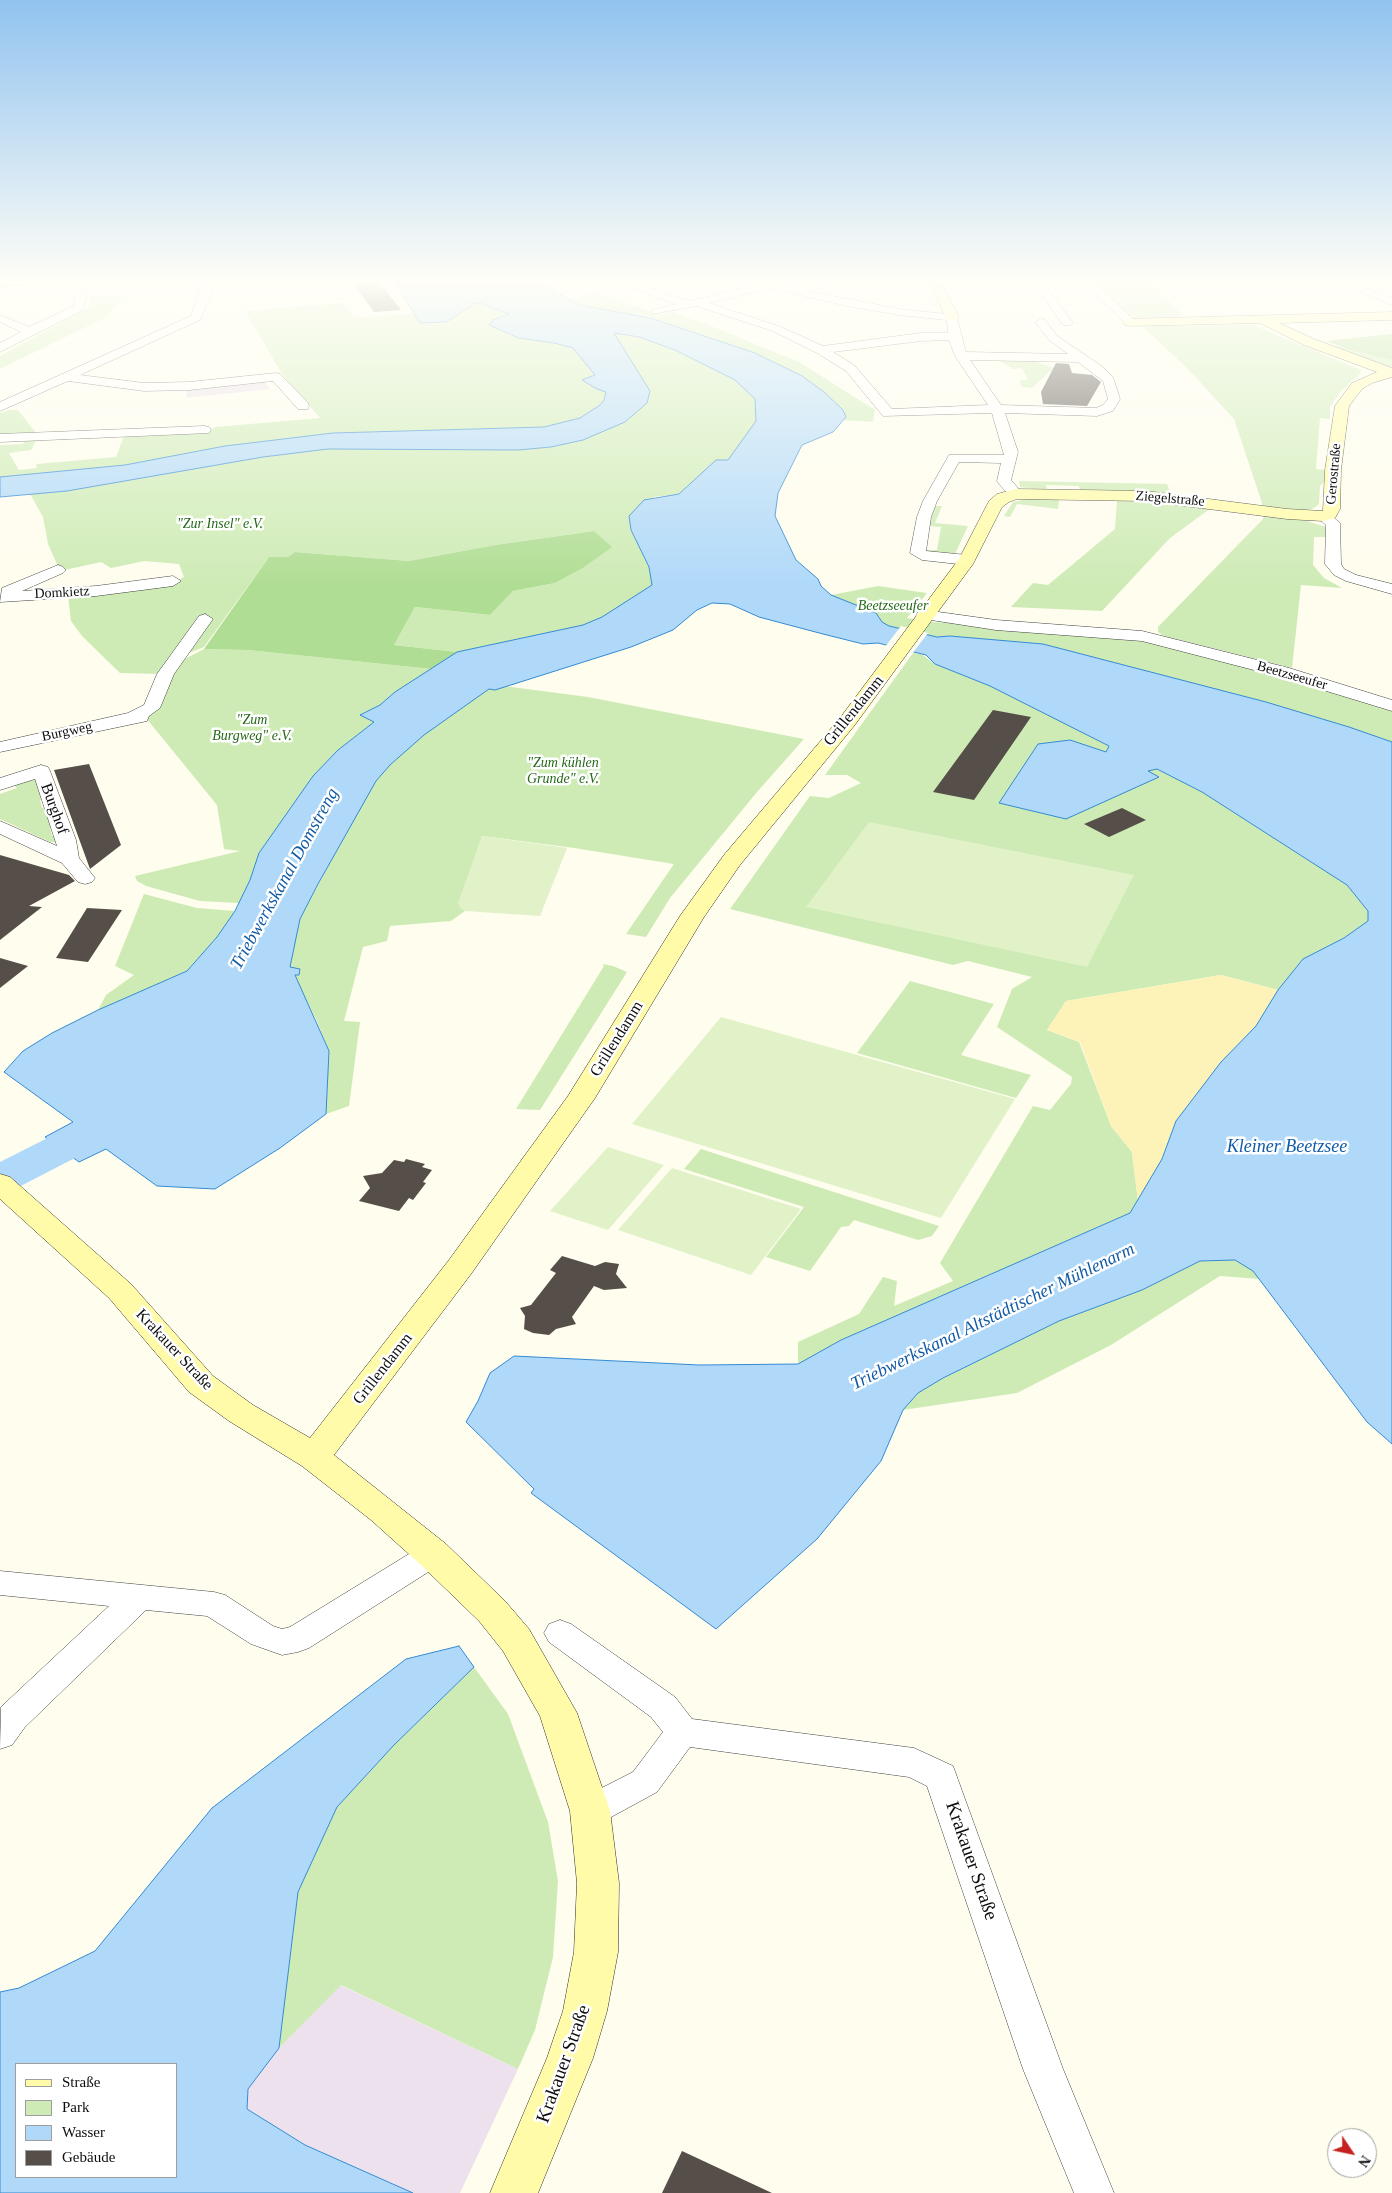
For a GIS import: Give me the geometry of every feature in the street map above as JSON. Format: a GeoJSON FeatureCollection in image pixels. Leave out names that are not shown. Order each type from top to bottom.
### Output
{"type":"FeatureCollection","features":[{"type":"Feature","properties":{"kind":"main road","name":"Gerostraße"},"geometry":{"type":"LineString","coordinates":[[1323,516],[1329,514],[1332,509],[1333,470],[1342,406],[1357,386],[1365,381]]}},
{"type":"Feature","properties":{"kind":"main road","name":"Ziegelstraße"},"geometry":{"type":"LineString","coordinates":[[1016,494],[1146,496],[1287,514],[1323,516]]}},
{"type":"Feature","properties":{"kind":"main road","name":"Grillendamm"},"geometry":{"type":"LineString","coordinates":[[314,1457],[431,1306],[581,1098],[692,916],[732,860],[848,722],[894,660],[922,618],[966,560],[995,505],[1003,498],[1016,494]]}},
{"type":"Feature","properties":{"kind":"main road","name":"Krakauer Straße"},"geometry":{"type":"LineString","coordinates":[[11,1192],[120,1292],[202,1384],[240,1413],[314,1457],[383,1511],[433,1554],[492,1611],[516,1640],[558,1714],[590,1811],[598,1882],[596,1952],[586,2011],[570,2058],[514,2193]]}},
{"type":"Feature","properties":{"kind":"street"},"geometry":{"type":"LineString","coordinates":[[0,407],[56,381]]}},
{"type":"Feature","properties":{"kind":"street"},"geometry":{"type":"LineString","coordinates":[[100,381],[144,387],[189,386],[234,381]]}},
{"type":"Feature","properties":{"kind":"street"},"geometry":{"type":"LineString","coordinates":[[280,381],[303,406]]}},
{"type":"Feature","properties":{"kind":"street"},"geometry":{"type":"LineString","coordinates":[[861,381],[888,413],[997,409],[1097,412],[1108,408],[1114,399],[1109,381]]}},
{"type":"Feature","properties":{"kind":"street"},"geometry":{"type":"LineString","coordinates":[[978,381],[997,409],[1010,452],[1004,481],[1016,494]]}},
{"type":"Feature","properties":{"kind":"street"},"geometry":{"type":"LineString","coordinates":[[0,438],[204,430]]}},
{"type":"Feature","properties":{"kind":"street"},"geometry":{"type":"LineString","coordinates":[[966,560],[918,553],[924,517],[936,490],[954,458],[1009,458]]}},
{"type":"Feature","properties":{"kind":"street","name":"Gerostraße"},"geometry":{"type":"LineString","coordinates":[[1323,516],[1332,523],[1333,564],[1339,572],[1351,578],[1392,589]]}},
{"type":"Feature","properties":{"kind":"street","name":"Domkietz"},"geometry":{"type":"LineString","coordinates":[[0,596],[58,570]]}},
{"type":"Feature","properties":{"kind":"street","name":"Domkietz"},"geometry":{"type":"LineString","coordinates":[[0,596],[124,588],[173,581]]}},
{"type":"Feature","properties":{"kind":"street","name":"Beetzseeufer"},"geometry":{"type":"LineString","coordinates":[[922,618],[1142,636],[1282,672],[1392,706]]}},
{"type":"Feature","properties":{"kind":"street","name":"Burgweg"},"geometry":{"type":"LineString","coordinates":[[0,746],[138,717],[150,708],[166,674],[205,619]]}},
{"type":"Feature","properties":{"kind":"street","name":"Burghof"},"geometry":{"type":"LineString","coordinates":[[0,784],[40,771],[66,840],[70,859]]}},
{"type":"Feature","properties":{"kind":"street","name":"Burghof"},"geometry":{"type":"LineString","coordinates":[[0,827],[70,859],[86,878]]}},
{"type":"Feature","properties":{"kind":"street"},"geometry":{"type":"LineString","coordinates":[[0,1583],[214,1604],[262,1635],[282,1642],[298,1639],[433,1554]]}},
{"type":"Feature","properties":{"kind":"street"},"geometry":{"type":"LineString","coordinates":[[0,1735],[13,1717],[138,1598]]}},
{"type":"Feature","properties":{"kind":"street"},"geometry":{"type":"LineString","coordinates":[[560,1633],[663,1707],[682,1732],[645,1782],[590,1811]]}},
{"type":"Feature","properties":{"kind":"street","name":"Krakauer Straße"},"geometry":{"type":"LineString","coordinates":[[682,1732],[914,1763],[941,1776],[1043,2069],[1094,2192]]}},
{"type":"Feature","properties":{"kind":"shaded area"},"geometry":{"type":"Polygon","coordinates":[[[264,381],[270,389],[186,398],[187,388],[264,381]]]}},
{"type":"Feature","properties":{"kind":"shaded area"},"geometry":{"type":"Polygon","coordinates":[[[340,1985],[518,2069],[460,2193],[413,2193],[305,2145],[247,2109],[248,2089],[279,2048],[340,1985]]]}},
{"type":"Feature","properties":{"kind":"green space"},"geometry":{"type":"Polygon","coordinates":[[[288,381],[584,381],[607,392],[600,405],[580,418],[544,427],[333,433],[225,446],[125,465],[0,477],[0,445],[23,444],[25,439],[37,439],[31,450],[9,453],[19,470],[37,468],[36,464],[116,457],[124,436],[207,432],[215,427],[320,418],[288,381]]]}},
{"type":"Feature","properties":{"kind":"green space","name":"\"Zur Insel\" e.V."},"geometry":{"type":"Polygon","coordinates":[[[639,381],[736,381],[755,398],[756,421],[728,460],[716,460],[679,494],[654,497],[630,516],[631,530],[649,567],[652,585],[602,617],[583,625],[457,652],[394,645],[415,607],[490,615],[513,591],[555,583],[583,568],[611,547],[594,531],[495,545],[409,561],[295,552],[288,557],[269,557],[204,647],[171,660],[162,674],[120,673],[82,636],[71,621],[68,596],[173,583],[184,577],[179,564],[144,561],[111,568],[101,562],[60,571],[48,544],[43,517],[30,494],[67,491],[263,457],[328,449],[518,450],[551,447],[583,440],[625,422],[647,403],[639,381]]]}},
{"type":"Feature","properties":{"kind":"green space"},"geometry":{"type":"Polygon","coordinates":[[[809,381],[830,381],[875,410],[873,422],[843,420],[846,417],[843,410],[809,381]]]}},
{"type":"Feature","properties":{"kind":"green space"},"geometry":{"type":"Polygon","coordinates":[[[1020,381],[1039,381],[1032,388],[1022,387],[1020,381]]]}},
{"type":"Feature","properties":{"kind":"green space"},"geometry":{"type":"Polygon","coordinates":[[[1199,381],[1352,381],[1340,392],[1330,407],[1330,419],[1320,418],[1316,469],[1327,470],[1324,482],[1320,486],[1319,504],[1305,511],[1304,520],[1326,527],[1327,537],[1314,537],[1313,565],[1324,578],[1342,588],[1301,585],[1292,668],[1164,636],[1158,632],[1158,627],[1263,519],[1265,512],[1234,419],[1199,381]]]}},
{"type":"Feature","properties":{"kind":"green space"},"geometry":{"type":"Polygon","coordinates":[[[18,410],[37,434],[0,435],[0,413],[18,410]]]}},
{"type":"Feature","properties":{"kind":"green space"},"geometry":{"type":"Polygon","coordinates":[[[1019,481],[1167,484],[1170,493],[1080,490],[1079,486],[1046,485],[1047,489],[1035,489],[1020,487],[1019,481]]]}},
{"type":"Feature","properties":{"kind":"green space"},"geometry":{"type":"Polygon","coordinates":[[[1029,499],[1059,499],[1058,509],[1017,504],[1010,517],[1004,516],[1013,502],[1029,499]]]}},
{"type":"Feature","properties":{"kind":"green space"},"geometry":{"type":"Polygon","coordinates":[[[1117,500],[1157,501],[1211,508],[1170,538],[1102,611],[1011,607],[1033,583],[1048,585],[1115,529],[1117,500]]]}},
{"type":"Feature","properties":{"kind":"green space"},"geometry":{"type":"Polygon","coordinates":[[[935,506],[942,506],[935,523],[968,526],[954,556],[926,553],[924,550],[937,550],[941,527],[929,526],[935,506]]]}},
{"type":"Feature","properties":{"kind":"green space"},"geometry":{"type":"Polygon","coordinates":[[[594,531],[612,547],[583,568],[555,583],[513,591],[490,615],[415,607],[394,645],[457,652],[431,669],[248,650],[204,649],[269,557],[288,557],[295,552],[409,561],[495,545],[594,531]]]}},
{"type":"Feature","properties":{"kind":"green space","name":"Beetzseeufer"},"geometry":{"type":"Polygon","coordinates":[[[878,586],[927,593],[907,618],[930,622],[996,625],[1138,639],[1284,676],[1392,711],[1392,742],[1266,702],[1043,644],[950,636],[937,637],[889,626],[882,622],[876,613],[831,595],[878,586]]]}},
{"type":"Feature","properties":{"kind":"green space","name":"\"Zum Burgweg\" e.V."},"geometry":{"type":"Polygon","coordinates":[[[204,649],[248,650],[431,669],[395,692],[380,705],[361,714],[375,721],[338,750],[313,776],[259,853],[250,880],[239,903],[200,901],[146,886],[137,881],[135,876],[240,851],[224,849],[217,805],[146,718],[181,661],[204,649]]]}},
{"type":"Feature","properties":{"kind":"green space"},"geometry":{"type":"Polygon","coordinates":[[[913,653],[921,654],[935,664],[990,685],[1109,746],[1106,752],[1070,740],[1038,744],[1000,803],[1159,777],[1147,771],[1157,769],[1202,792],[1347,885],[1368,911],[1368,921],[1344,938],[1303,959],[1278,990],[1221,975],[1066,1001],[1047,1030],[1079,1042],[1111,1126],[1132,1152],[1138,1201],[1130,1213],[841,1340],[798,1364],[798,1342],[859,1314],[883,1277],[897,1281],[894,1306],[953,1281],[940,1263],[1033,1106],[1050,1110],[1071,1084],[1072,1077],[997,1027],[1012,989],[1032,977],[968,961],[953,965],[730,909],[810,796],[829,798],[861,783],[847,775],[825,775],[913,653]]]}},
{"type":"Feature","properties":{"kind":"green space","name":"\"Zum kühlen Grunde\" e.V."},"geometry":{"type":"Polygon","coordinates":[[[504,686],[588,697],[804,739],[757,792],[670,898],[646,937],[626,934],[674,864],[482,836],[460,907],[465,911],[451,921],[390,926],[387,941],[363,947],[344,1021],[360,1022],[349,1106],[326,1114],[329,1051],[316,1019],[290,968],[300,919],[353,820],[376,781],[390,765],[424,735],[489,689],[495,690],[504,686]]]}},
{"type":"Feature","properties":{"kind":"green space"},"geometry":{"type":"Polygon","coordinates":[[[38,777],[45,798],[40,800],[42,808],[49,807],[55,826],[50,828],[52,836],[59,836],[56,842],[50,842],[0,819],[0,794],[17,788],[12,783],[38,777]]]}},
{"type":"Feature","properties":{"kind":"green space"},"geometry":{"type":"Polygon","coordinates":[[[869,822],[1134,875],[1087,967],[806,907],[869,822]]]}},
{"type":"Feature","properties":{"kind":"green space"},"geometry":{"type":"Polygon","coordinates":[[[482,836],[567,848],[540,916],[465,911],[460,907],[458,903],[482,836]]]}},
{"type":"Feature","properties":{"kind":"green space"},"geometry":{"type":"Polygon","coordinates":[[[144,894],[197,908],[235,911],[217,937],[187,971],[98,1010],[106,995],[134,975],[115,966],[144,894]]]}},
{"type":"Feature","properties":{"kind":"green space"},"geometry":{"type":"Polygon","coordinates":[[[602,964],[627,972],[540,1110],[516,1109],[604,966],[602,964]]]}},
{"type":"Feature","properties":{"kind":"green space"},"geometry":{"type":"Polygon","coordinates":[[[910,981],[994,1004],[961,1055],[1031,1075],[1016,1098],[857,1053],[910,981]]]}},
{"type":"Feature","properties":{"kind":"green space"},"geometry":{"type":"Polygon","coordinates":[[[721,1017],[1015,1099],[941,1218],[632,1124],[721,1017]]]}},
{"type":"Feature","properties":{"kind":"green space"},"geometry":{"type":"Polygon","coordinates":[[[608,1147],[664,1165],[608,1230],[550,1211],[608,1147]]]}},
{"type":"Feature","properties":{"kind":"green space"},"geometry":{"type":"Polygon","coordinates":[[[701,1149],[939,1226],[932,1236],[918,1240],[854,1220],[849,1226],[841,1227],[810,1271],[766,1257],[804,1207],[684,1169],[701,1149]]]}},
{"type":"Feature","properties":{"kind":"green space"},"geometry":{"type":"Polygon","coordinates":[[[672,1168],[801,1209],[751,1275],[618,1230],[672,1168]]]}},
{"type":"Feature","properties":{"kind":"green space"},"geometry":{"type":"Polygon","coordinates":[[[1235,1260],[1253,1271],[1260,1279],[1220,1276],[1111,1345],[1017,1393],[903,1410],[918,1393],[943,1378],[1059,1321],[1142,1290],[1200,1261],[1235,1260]]]}},
{"type":"Feature","properties":{"kind":"green space"},"geometry":{"type":"Polygon","coordinates":[[[474,1667],[508,1714],[548,1822],[558,1881],[553,1957],[535,2030],[518,2069],[341,1985],[279,2048],[298,1892],[337,1807],[394,1745],[474,1667]]]}},
{"type":"Feature","properties":{"kind":"sand"},"geometry":{"type":"Polygon","coordinates":[[[1221,975],[1278,990],[1256,1026],[1221,1062],[1176,1121],[1162,1159],[1138,1201],[1132,1152],[1111,1126],[1080,1042],[1047,1030],[1066,1001],[1221,975]]]}},
{"type":"Feature","properties":{"kind":"water"},"geometry":{"type":"Polygon","coordinates":[[[584,381],[644,381],[650,391],[647,403],[625,422],[583,440],[551,447],[518,450],[328,449],[263,457],[67,491],[0,497],[0,477],[125,465],[225,446],[333,433],[544,427],[580,418],[600,405],[604,400],[606,392],[584,381]]]}},
{"type":"Feature","properties":{"kind":"water"},"geometry":{"type":"Polygon","coordinates":[[[736,381],[809,381],[843,410],[846,417],[833,432],[802,445],[778,493],[775,516],[796,560],[818,579],[821,586],[831,595],[876,613],[882,622],[889,626],[937,637],[950,636],[1043,644],[1266,702],[1392,742],[1392,1444],[1367,1422],[1253,1271],[1235,1260],[1200,1261],[1142,1290],[1059,1321],[943,1378],[918,1393],[903,1410],[881,1461],[817,1539],[716,1629],[531,1493],[534,1489],[466,1422],[478,1401],[490,1373],[514,1356],[699,1365],[798,1364],[841,1340],[1130,1213],[1162,1159],[1176,1121],[1221,1062],[1256,1026],[1278,990],[1303,959],[1344,938],[1368,921],[1368,911],[1347,885],[1202,792],[1157,769],[1148,771],[1159,777],[1066,819],[999,803],[1038,744],[1070,740],[1106,752],[1109,746],[990,686],[935,664],[926,655],[878,643],[863,644],[759,617],[730,604],[712,603],[697,610],[673,630],[631,647],[495,690],[489,689],[424,735],[390,765],[376,781],[300,919],[290,967],[300,969],[299,975],[295,975],[329,1051],[326,1114],[280,1148],[215,1189],[157,1186],[106,1149],[79,1162],[45,1137],[73,1122],[4,1072],[23,1051],[52,1033],[98,1010],[187,971],[217,937],[235,911],[250,880],[259,853],[313,776],[338,750],[374,722],[360,715],[380,705],[395,692],[457,652],[583,625],[602,617],[652,585],[649,567],[631,530],[629,516],[644,500],[679,494],[716,460],[728,460],[756,421],[755,399],[736,381]]]}},
{"type":"Feature","properties":{"kind":"water"},"geometry":{"type":"Polygon","coordinates":[[[459,1646],[474,1667],[394,1745],[337,1807],[298,1892],[279,2048],[248,2089],[247,2109],[305,2145],[413,2193],[0,2193],[0,1992],[19,1988],[95,1951],[212,1808],[406,1659],[459,1646]]]}},
{"type":"Feature","properties":{"kind":"pier"},"geometry":{"type":"Polygon","coordinates":[[[901,626],[928,633],[912,654],[885,647],[901,626]]]}},
{"type":"Feature","properties":{"kind":"building"},"geometry":{"type":"Polygon","coordinates":[[[1047,381],[1101,382],[1087,406],[1043,404],[1041,392],[1047,381]]]}},
{"type":"Feature","properties":{"kind":"building"},"geometry":{"type":"Polygon","coordinates":[[[993,710],[1031,717],[974,800],[933,792],[993,710]]]}},
{"type":"Feature","properties":{"kind":"building"},"geometry":{"type":"Polygon","coordinates":[[[89,764],[121,845],[90,869],[54,770],[89,764]]]}},
{"type":"Feature","properties":{"kind":"building"},"geometry":{"type":"Polygon","coordinates":[[[1122,808],[1146,820],[1109,837],[1084,824],[1122,808]]]}},
{"type":"Feature","properties":{"kind":"building"},"geometry":{"type":"Polygon","coordinates":[[[0,855],[69,875],[75,881],[29,906],[42,907],[0,940],[0,855]]]}},
{"type":"Feature","properties":{"kind":"building"},"geometry":{"type":"Polygon","coordinates":[[[87,908],[122,910],[88,962],[56,958],[87,908]]]}},
{"type":"Feature","properties":{"kind":"building"},"geometry":{"type":"Polygon","coordinates":[[[0,958],[28,966],[0,988],[0,958]]]}},
{"type":"Feature","properties":{"kind":"building"},"geometry":{"type":"Polygon","coordinates":[[[406,1159],[425,1164],[422,1167],[432,1170],[423,1182],[426,1183],[413,1200],[409,1198],[399,1211],[359,1201],[370,1188],[363,1176],[382,1173],[394,1160],[404,1162],[406,1159]]]}},
{"type":"Feature","properties":{"kind":"building"},"geometry":{"type":"Polygon","coordinates":[[[562,1256],[595,1266],[605,1262],[619,1264],[616,1274],[627,1288],[604,1290],[594,1286],[572,1317],[576,1324],[556,1329],[549,1335],[533,1333],[524,1329],[525,1316],[520,1308],[531,1305],[556,1273],[550,1270],[562,1256]]]}},
{"type":"Feature","properties":{"kind":"building"},"geometry":{"type":"Polygon","coordinates":[[[682,2151],[772,2193],[662,2193],[682,2151]]]}},
{"type":"Feature","properties":{"kind":"waterway","name":"Triebwerkskanal Domstreng"},"geometry":{"type":"LineString","coordinates":[[0,1179],[112,1122]]}},
{"type":"Feature","properties":{"kind":"water label","name":"Kleiner Beetzsee"},"geometry":{"type":"Point","coordinates":[1287,1147]}},
{"type":"Feature","properties":{"kind":"water label","name":"Triebwerkskanal Altstädtischer Mühlenarm"},"geometry":{"type":"Point","coordinates":[993,1317]}}]}
